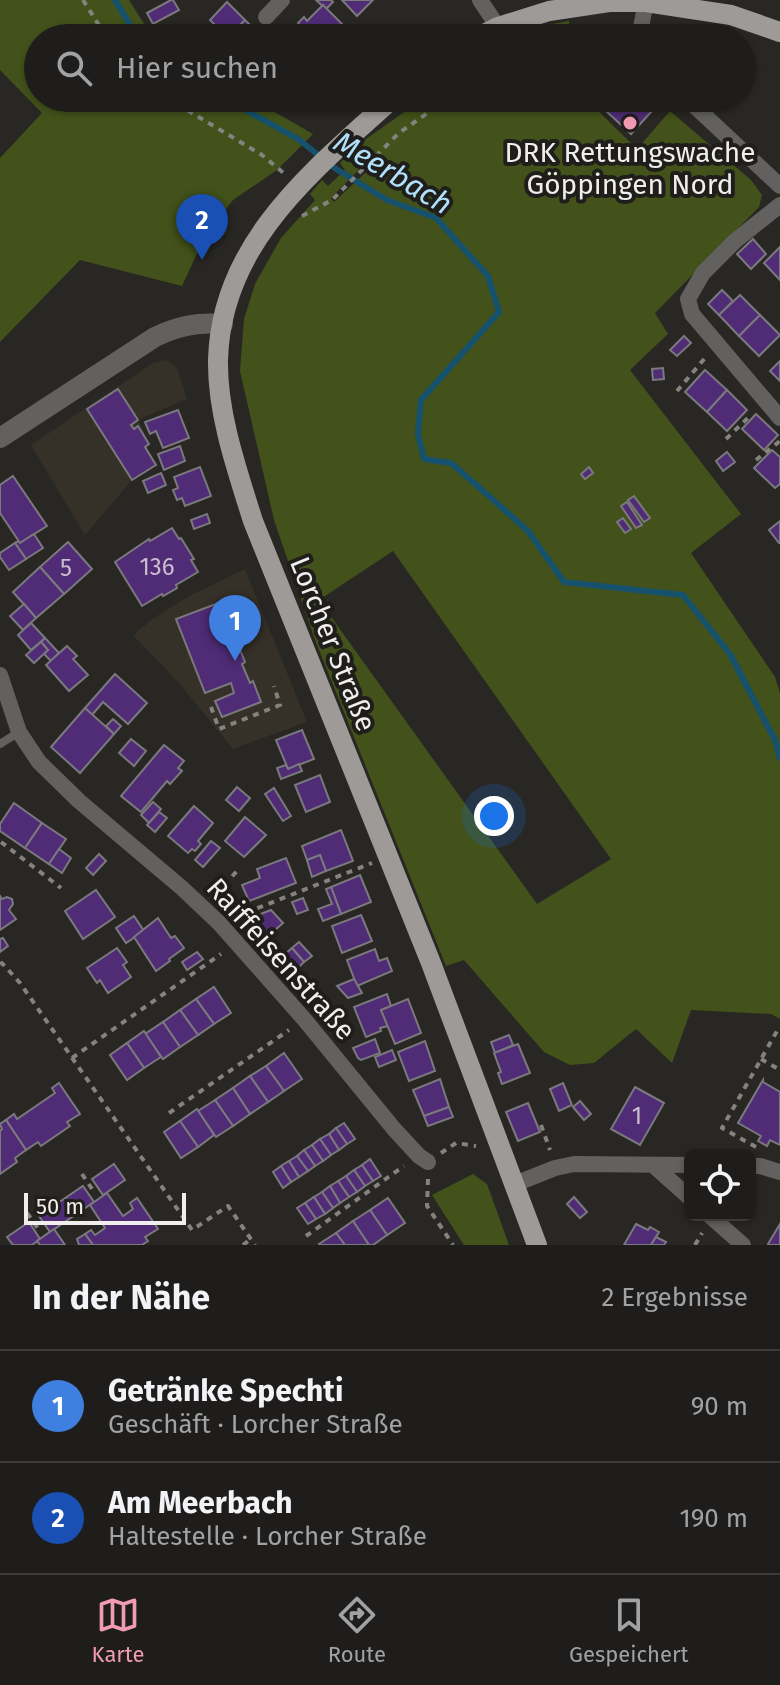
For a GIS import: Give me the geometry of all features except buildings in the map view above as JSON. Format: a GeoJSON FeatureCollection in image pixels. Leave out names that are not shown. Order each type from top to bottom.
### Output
{"type":"FeatureCollection","features":[{"type":"Feature","properties":{"kind":"main road"},"geometry":{"type":"LineString","coordinates":[[508,24],[565,7],[646,2],[731,15],[780,32]]}},
{"type":"Feature","properties":{"kind":"main road","name":"Lorcher Straße"},"geometry":{"type":"LineString","coordinates":[[378,112],[298,187],[268,221],[246,256],[233,282],[223,324],[218,358],[219,382],[237,471],[253,521],[389,856],[537,1245]]}},
{"type":"Feature","properties":{"kind":"street"},"geometry":{"type":"LineString","coordinates":[[266,17],[282,0]]}},
{"type":"Feature","properties":{"kind":"street"},"geometry":{"type":"LineString","coordinates":[[480,0],[496,24]]}},
{"type":"Feature","properties":{"kind":"street"},"geometry":{"type":"LineString","coordinates":[[642,24],[646,2]]}},
{"type":"Feature","properties":{"kind":"street"},"geometry":{"type":"LineString","coordinates":[[701,112],[780,186]]}},
{"type":"Feature","properties":{"kind":"street"},"geometry":{"type":"LineString","coordinates":[[780,205],[735,241],[703,273],[688,299],[692,314],[780,418]]}},
{"type":"Feature","properties":{"kind":"street"},"geometry":{"type":"LineString","coordinates":[[0,438],[155,337],[202,322],[223,324]]}},
{"type":"Feature","properties":{"kind":"street","name":"Raiffeisenstraße"},"geometry":{"type":"LineString","coordinates":[[0,675],[19,732],[39,762],[219,923],[423,1159]]}},
{"type":"Feature","properties":{"kind":"street"},"geometry":{"type":"LineString","coordinates":[[515,1184],[574,1164],[684,1165]]}},
{"type":"Feature","properties":{"kind":"street"},"geometry":{"type":"LineString","coordinates":[[653,1165],[684,1193]]}},
{"type":"Feature","properties":{"kind":"street"},"geometry":{"type":"LineString","coordinates":[[756,1166],[780,1172]]}},
{"type":"Feature","properties":{"kind":"street"},"geometry":{"type":"LineString","coordinates":[[716,1221],[743,1245]]}},
{"type":"Feature","properties":{"kind":"lane"},"geometry":{"type":"LineString","coordinates":[[0,744],[19,732]]}},
{"type":"Feature","properties":{"kind":"path"},"geometry":{"type":"LineString","coordinates":[[83,0],[98,24]]}},
{"type":"Feature","properties":{"kind":"path"},"geometry":{"type":"LineString","coordinates":[[190,112],[262,155],[281,171]]}},
{"type":"Feature","properties":{"kind":"path"},"geometry":{"type":"LineString","coordinates":[[320,208],[332,200],[399,133],[429,112]]}},
{"type":"Feature","properties":{"kind":"path"},"geometry":{"type":"LineString","coordinates":[[677,391],[719,346]]}},
{"type":"Feature","properties":{"kind":"path"},"geometry":{"type":"LineString","coordinates":[[726,439],[766,402]]}},
{"type":"Feature","properties":{"kind":"path"},"geometry":{"type":"LineString","coordinates":[[756,460],[780,441]]}},
{"type":"Feature","properties":{"kind":"path"},"geometry":{"type":"LineString","coordinates":[[211,707],[219,729],[280,705],[274,686]]}},
{"type":"Feature","properties":{"kind":"path"},"geometry":{"type":"LineString","coordinates":[[1,842],[61,888]]}},
{"type":"Feature","properties":{"kind":"path"},"geometry":{"type":"LineString","coordinates":[[219,923],[389,856]]}},
{"type":"Feature","properties":{"kind":"path"},"geometry":{"type":"LineString","coordinates":[[204,908],[237,871]]}},
{"type":"Feature","properties":{"kind":"path"},"geometry":{"type":"LineString","coordinates":[[72,1058],[237,942]]}},
{"type":"Feature","properties":{"kind":"path"},"geometry":{"type":"LineString","coordinates":[[0,964],[20,983],[192,1230],[228,1206],[255,1245]]}},
{"type":"Feature","properties":{"kind":"path"},"geometry":{"type":"LineString","coordinates":[[169,1113],[304,1019]]}},
{"type":"Feature","properties":{"kind":"path"},"geometry":{"type":"LineString","coordinates":[[759,1149],[722,1128],[777,1031],[780,1033]]}},
{"type":"Feature","properties":{"kind":"path"},"geometry":{"type":"LineString","coordinates":[[761,1059],[780,1070]]}},
{"type":"Feature","properties":{"kind":"path"},"geometry":{"type":"LineString","coordinates":[[541,1125],[556,1168]]}},
{"type":"Feature","properties":{"kind":"path"},"geometry":{"type":"LineString","coordinates":[[306,1236],[423,1159],[456,1143],[476,1146]]}},
{"type":"Feature","properties":{"kind":"path"},"geometry":{"type":"LineString","coordinates":[[423,1159],[427,1206],[453,1245]]}},
{"type":"Feature","properties":{"kind":"path"},"geometry":{"type":"LineString","coordinates":[[82,1174],[94,1192]]}},
{"type":"Feature","properties":{"kind":"path"},"geometry":{"type":"LineString","coordinates":[[27,1213],[39,1230]]}},
{"type":"Feature","properties":{"kind":"path"},"geometry":{"type":"LineString","coordinates":[[243,1245],[251,1239]]}},
{"type":"Feature","properties":{"kind":"shaded area"},"geometry":{"type":"Polygon","coordinates":[[[166,360],[177,368],[187,399],[138,420],[149,444],[145,447],[156,465],[132,480],[85,535],[31,445],[153,363],[166,360]]]}},
{"type":"Feature","properties":{"kind":"shaded area"},"geometry":{"type":"Polygon","coordinates":[[[245,569],[307,722],[233,749],[178,682],[133,635],[189,596],[245,569]]]}},
{"type":"Feature","properties":{"kind":"green space"},"geometry":{"type":"Polygon","coordinates":[[[0,0],[129,0],[144,24],[24,24],[24,95],[0,70],[0,0]]]}},
{"type":"Feature","properties":{"kind":"green space"},"geometry":{"type":"Polygon","coordinates":[[[274,112],[313,134],[277,170],[233,200],[205,236],[182,286],[80,260],[0,342],[0,158],[42,113],[274,112]]]}},
{"type":"Feature","properties":{"kind":"green space"},"geometry":{"type":"Polygon","coordinates":[[[404,112],[599,112],[637,149],[671,112],[751,180],[762,195],[759,207],[655,313],[668,334],[630,370],[741,514],[691,553],[775,677],[780,693],[780,1019],[771,1014],[691,1010],[672,1063],[636,1029],[594,1063],[570,1065],[544,1052],[464,960],[446,966],[315,640],[274,520],[240,371],[244,319],[255,284],[281,238],[315,200],[310,194],[322,180],[328,186],[345,170],[340,163],[366,139],[404,112]],[[376,152],[331,198],[334,202],[382,157],[376,152]],[[393,551],[319,600],[537,904],[611,859],[393,551]]]}},
{"type":"Feature","properties":{"kind":"green space"},"geometry":{"type":"Polygon","coordinates":[[[473,1174],[487,1184],[509,1245],[464,1245],[432,1195],[473,1174]]]}},
{"type":"Feature","properties":{"kind":"waterway","name":"Meerbach"},"geometry":{"type":"LineString","coordinates":[[115,0],[130,24]]}},
{"type":"Feature","properties":{"kind":"waterway","name":"Meerbach"},"geometry":{"type":"LineString","coordinates":[[249,112],[298,139],[336,169],[387,200],[436,218],[488,276],[499,312],[421,400],[418,434],[424,459],[451,463],[489,496],[528,531],[564,582],[683,595],[730,654],[775,740],[780,758]]}},
{"type":"Feature","properties":{"kind":"place","name":"DRK Rettungswache Göppingen Nord"},"geometry":{"type":"Point","coordinates":[630,123]}},
{"type":"Feature","properties":{"kind":"place","name":"Am Meerbach"},"geometry":{"type":"Point","coordinates":[202,260]}},
{"type":"Feature","properties":{"kind":"place","name":"Getränke Spechti"},"geometry":{"type":"Point","coordinates":[235,661]}}]}
